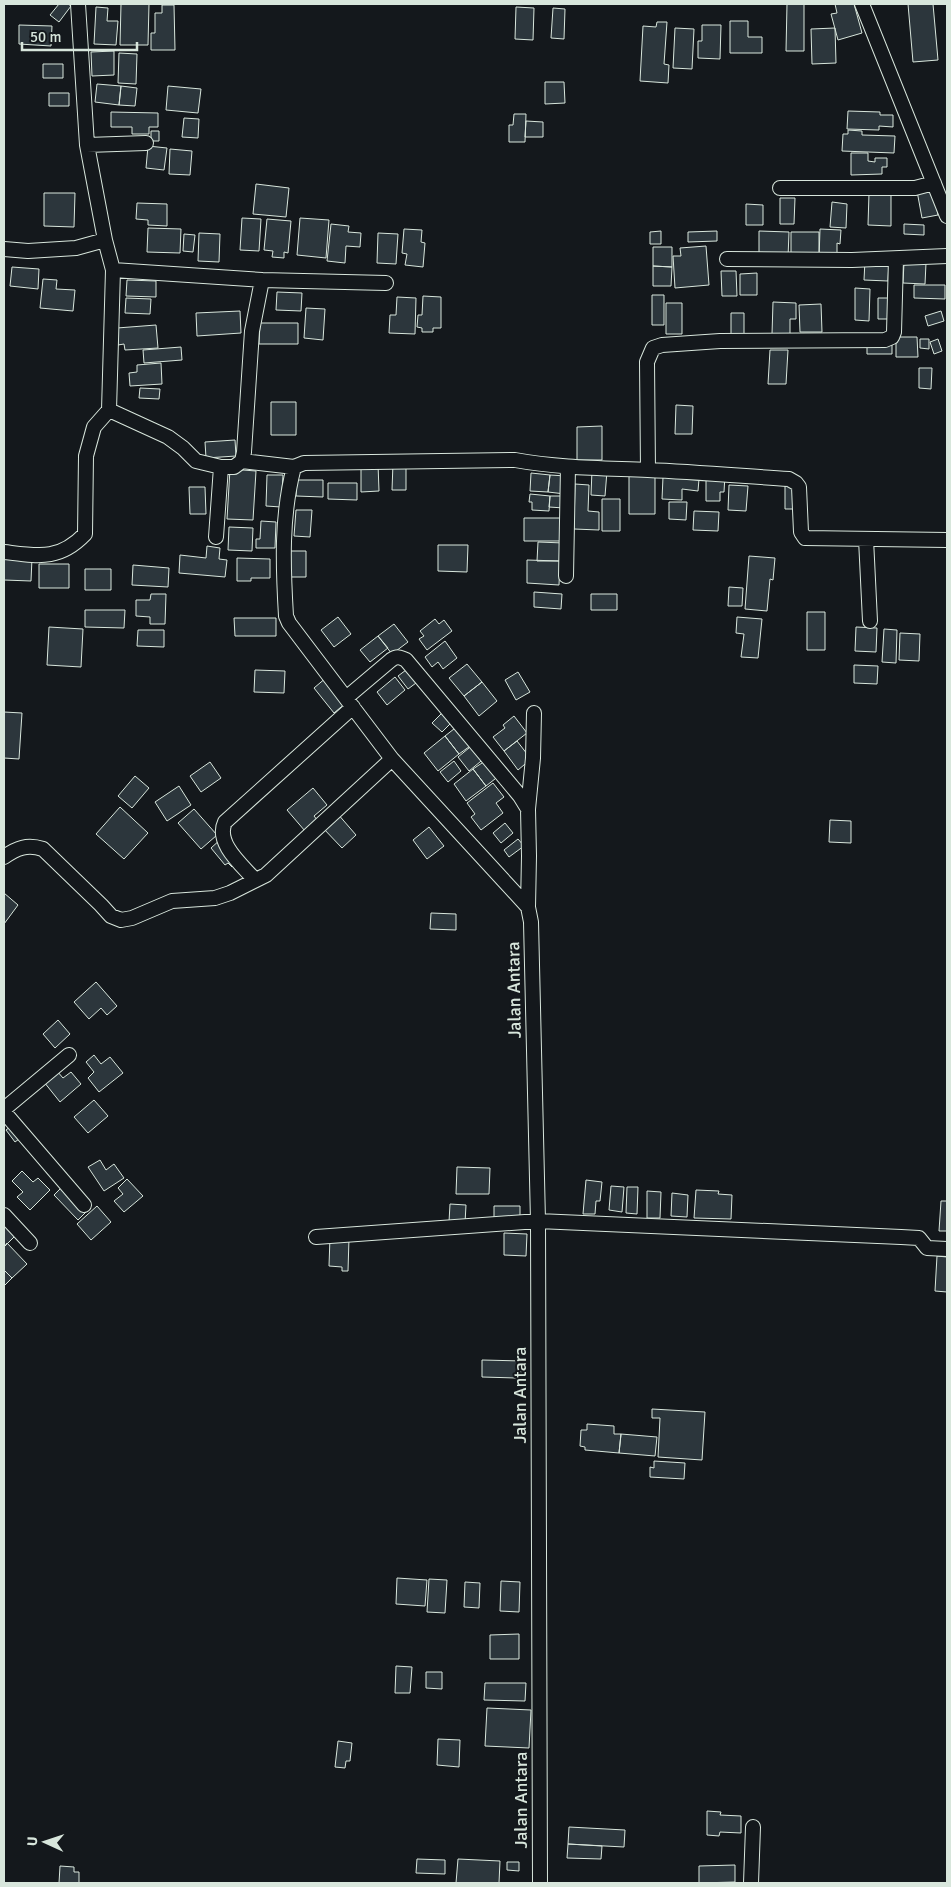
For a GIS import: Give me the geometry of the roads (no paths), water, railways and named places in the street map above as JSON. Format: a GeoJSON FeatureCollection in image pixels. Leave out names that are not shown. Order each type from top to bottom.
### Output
{"type":"FeatureCollection","features":[{"type":"Feature","properties":{"kind":"street"},"geometry":{"type":"LineString","coordinates":[[4,552],[41,557],[63,551],[76,544],[85,534],[86,456],[94,428],[108,410],[113,270],[105,240],[87,145],[78,4]]}},
{"type":"Feature","properties":{"kind":"street"},"geometry":{"type":"LineString","coordinates":[[862,4],[947,216]]}},
{"type":"Feature","properties":{"kind":"street"},"geometry":{"type":"LineString","coordinates":[[87,145],[146,143]]}},
{"type":"Feature","properties":{"kind":"street"},"geometry":{"type":"LineString","coordinates":[[780,188],[915,188],[934,183]]}},
{"type":"Feature","properties":{"kind":"street"},"geometry":{"type":"LineString","coordinates":[[4,249],[76,248],[105,240]]}},
{"type":"Feature","properties":{"kind":"street"},"geometry":{"type":"LineString","coordinates":[[728,259],[896,259],[947,256]]}},
{"type":"Feature","properties":{"kind":"street"},"geometry":{"type":"LineString","coordinates":[[648,470],[647,362],[653,348],[671,344],[720,341],[885,340],[892,338],[894,332],[896,259]]}},
{"type":"Feature","properties":{"kind":"street"},"geometry":{"type":"LineString","coordinates":[[113,270],[262,280],[386,283]]}},
{"type":"Feature","properties":{"kind":"street"},"geometry":{"type":"LineString","coordinates":[[108,410],[168,438],[183,448],[196,461],[234,468],[242,461],[252,331],[262,280]]}},
{"type":"Feature","properties":{"kind":"street"},"geometry":{"type":"LineString","coordinates":[[242,461],[294,466],[304,463],[515,460],[568,467],[789,479],[799,487],[801,532],[805,538],[947,540]]}},
{"type":"Feature","properties":{"kind":"street"},"geometry":{"type":"LineString","coordinates":[[294,466],[287,502],[283,539],[286,616],[289,623],[392,759],[528,907]]}},
{"type":"Feature","properties":{"kind":"street"},"geometry":{"type":"LineString","coordinates":[[216,537],[222,467]]}},
{"type":"Feature","properties":{"kind":"street"},"geometry":{"type":"LineString","coordinates":[[566,576],[568,467]]}},
{"type":"Feature","properties":{"kind":"street"},"geometry":{"type":"LineString","coordinates":[[866,539],[870,621]]}},
{"type":"Feature","properties":{"kind":"street"},"geometry":{"type":"LineString","coordinates":[[255,880],[226,845],[222,829],[225,822],[395,657],[406,660],[520,796],[528,809]]}},
{"type":"Feature","properties":{"kind":"street","name":"Jalan Antara"},"geometry":{"type":"LineString","coordinates":[[534,713],[533,758],[528,809],[528,907],[531,922],[538,1221],[540,1883]]}},
{"type":"Feature","properties":{"kind":"street"},"geometry":{"type":"LineString","coordinates":[[4,857],[20,847],[35,846],[43,849],[101,904],[111,916],[121,920],[132,918],[172,901],[215,898],[230,893],[266,875],[392,759]]}},
{"type":"Feature","properties":{"kind":"street"},"geometry":{"type":"LineString","coordinates":[[69,1055],[4,1110],[84,1204]]}},
{"type":"Feature","properties":{"kind":"street"},"geometry":{"type":"LineString","coordinates":[[4,1215],[30,1243]]}},
{"type":"Feature","properties":{"kind":"street"},"geometry":{"type":"LineString","coordinates":[[316,1237],[538,1221],[919,1238],[931,1250],[947,1249]]}},
{"type":"Feature","properties":{"kind":"street"},"geometry":{"type":"LineString","coordinates":[[751,1883],[753,1827]]}}]}
